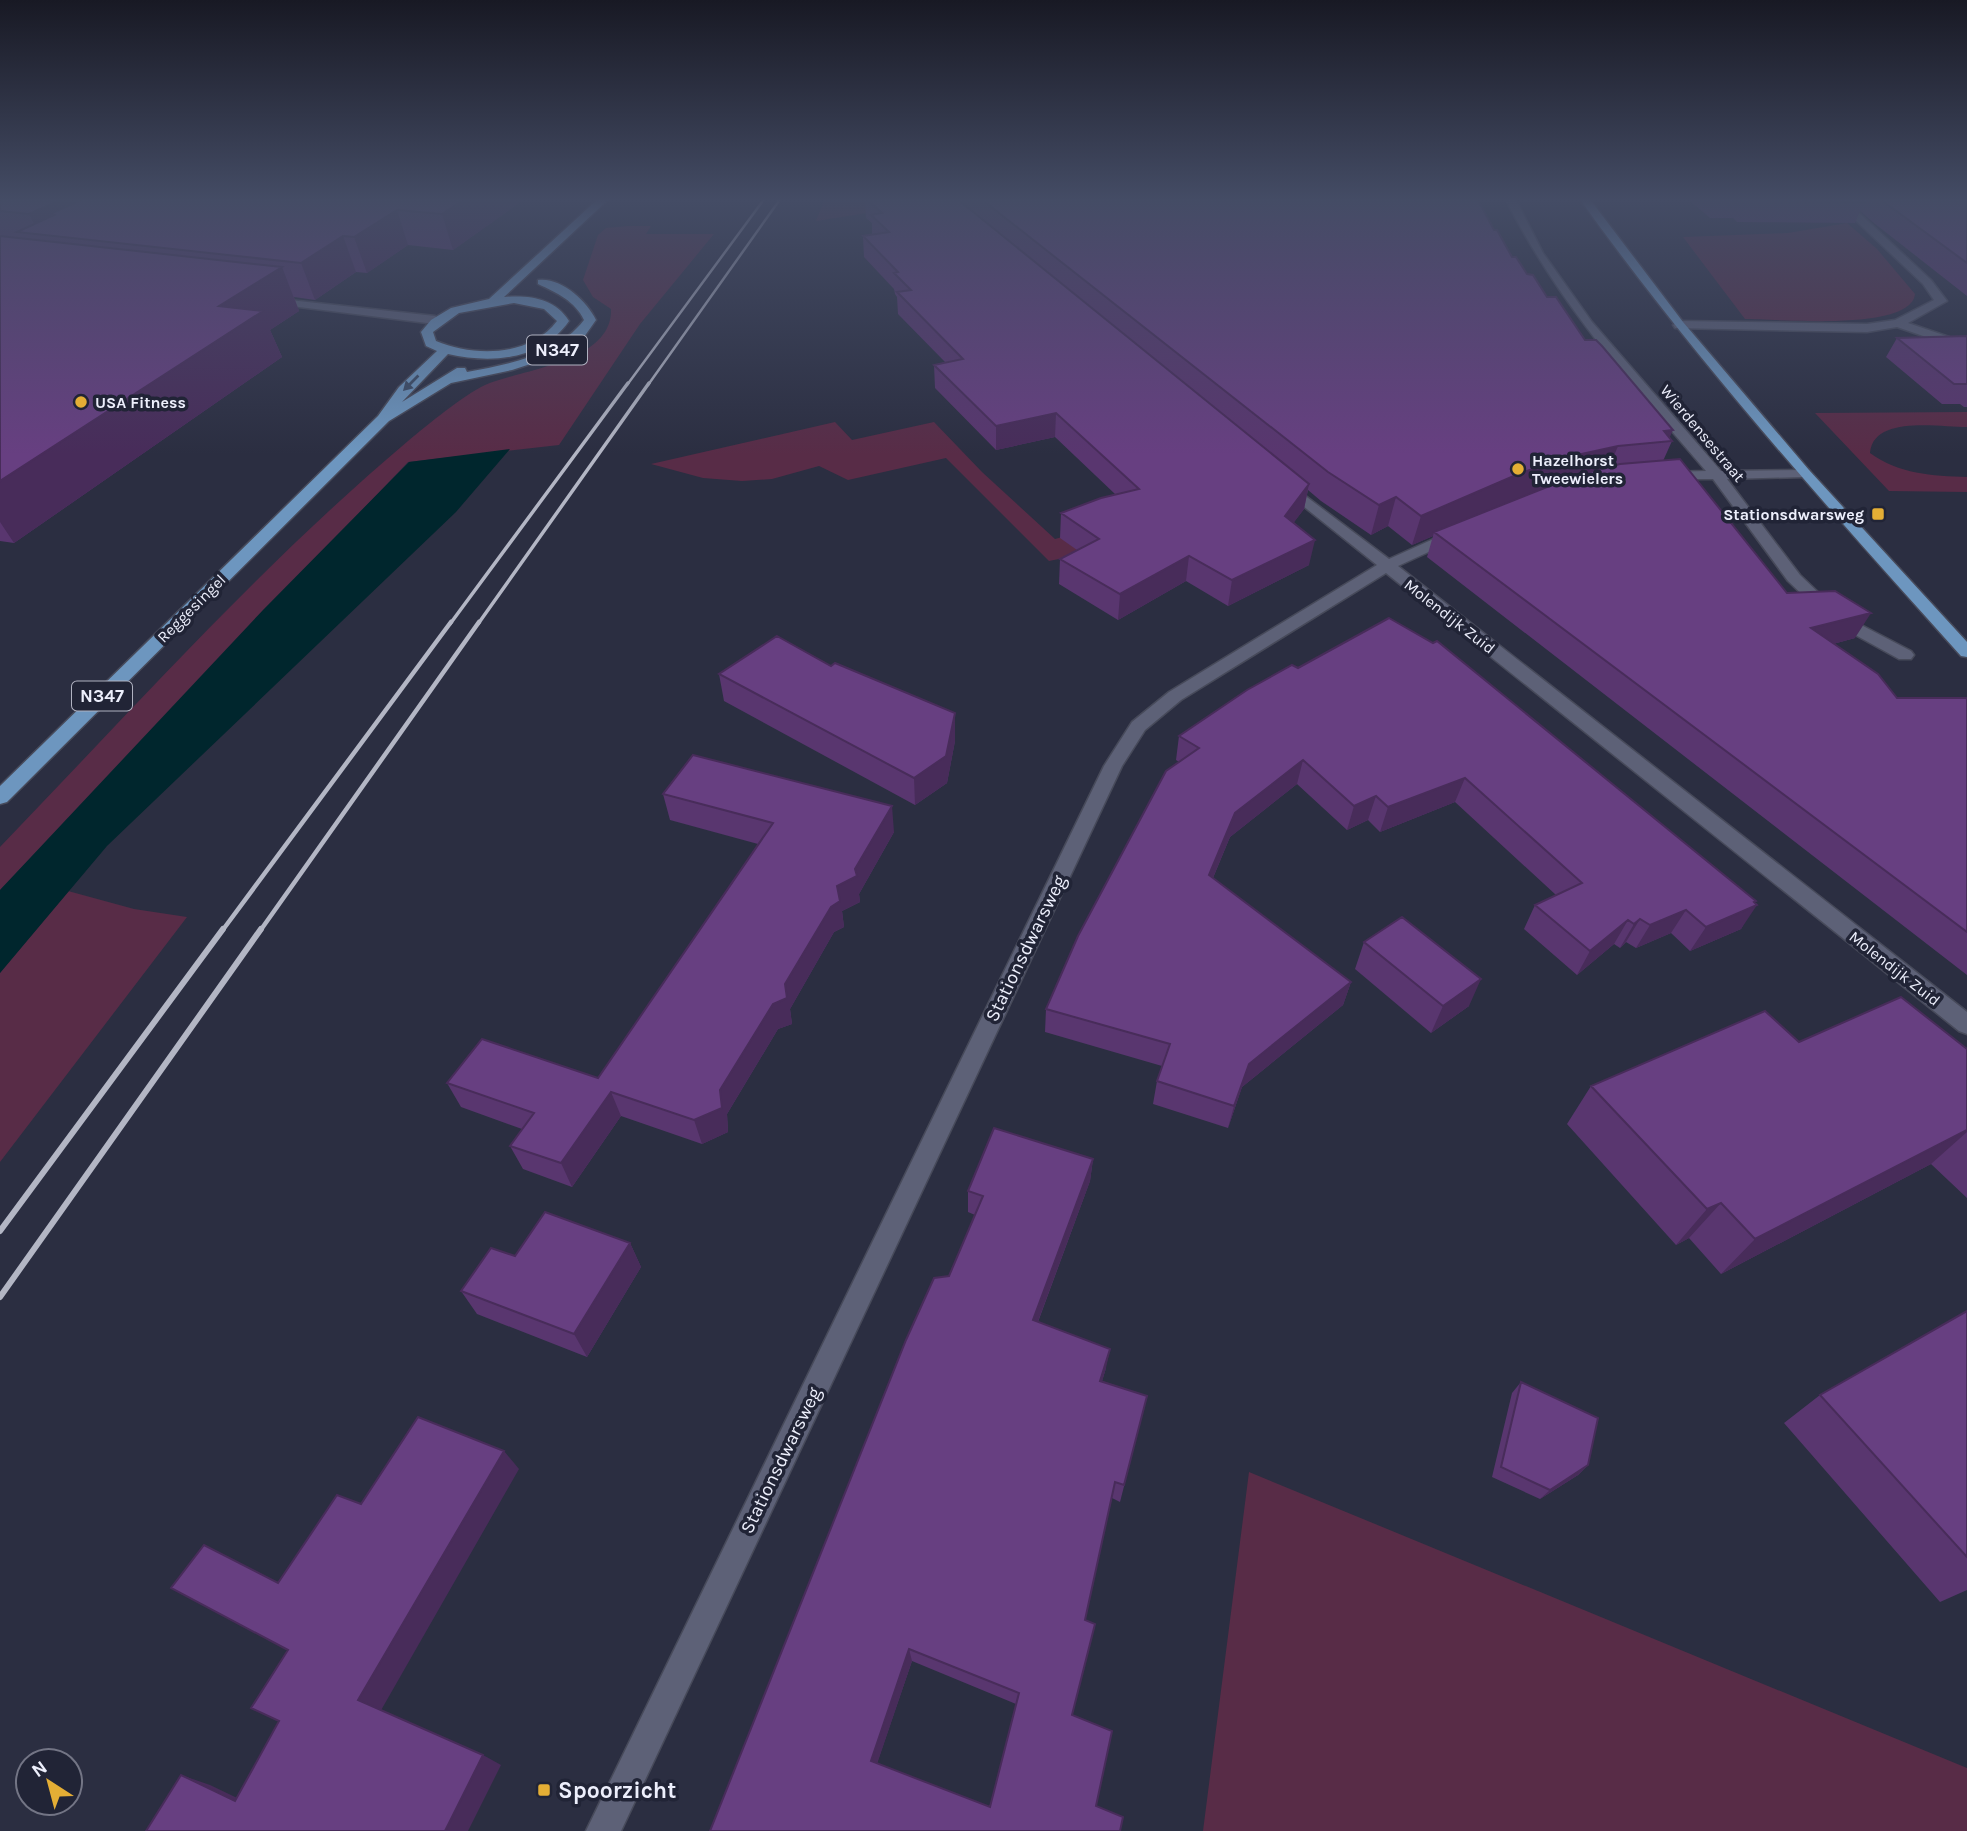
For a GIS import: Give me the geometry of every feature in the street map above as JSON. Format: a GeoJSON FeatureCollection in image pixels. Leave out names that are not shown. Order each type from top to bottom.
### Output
{"type":"FeatureCollection","features":[{"type":"Feature","properties":{"kind":"main road"},"geometry":{"type":"LineString","coordinates":[[493,301],[511,283]]}},
{"type":"Feature","properties":{"kind":"main road"},"geometry":{"type":"LineString","coordinates":[[532,302],[542,283]]}},
{"type":"Feature","properties":{"kind":"main road","name":"N347"},"geometry":{"type":"LineString","coordinates":[[451,379],[533,359],[564,347],[583,335],[590,320],[586,310],[557,283]]}},
{"type":"Feature","properties":{"kind":"main road"},"geometry":{"type":"LineString","coordinates":[[1648,283],[1679,325],[1804,473],[1967,652]]}},
{"type":"Feature","properties":{"kind":"main road","name":"N347"},"geometry":{"type":"LineString","coordinates":[[435,320],[460,308],[493,301],[532,302],[559,313],[563,321],[558,331],[528,348],[482,356],[444,351]]}},
{"type":"Feature","properties":{"kind":"main road"},"geometry":{"type":"LineString","coordinates":[[435,320],[427,332],[430,343],[444,351]]}},
{"type":"Feature","properties":{"kind":"main road","name":"Reggesingel"},"geometry":{"type":"LineString","coordinates":[[0,797],[383,419],[404,390],[444,351]]}},
{"type":"Feature","properties":{"kind":"main road","name":"Reggesingel"},"geometry":{"type":"LineString","coordinates":[[383,419],[451,379],[482,356]]}},
{"type":"Feature","properties":{"kind":"street","name":"Wierdensestraat"},"geometry":{"type":"LineString","coordinates":[[1559,283],[1588,326],[1716,474],[1794,578],[1836,618],[1905,655]]}},
{"type":"Feature","properties":{"kind":"street"},"geometry":{"type":"LineString","coordinates":[[1679,325],[1867,328],[1898,323],[1941,301],[1928,283]]}},
{"type":"Feature","properties":{"kind":"street"},"geometry":{"type":"LineString","coordinates":[[253,299],[435,320]]}},
{"type":"Feature","properties":{"kind":"street"},"geometry":{"type":"LineString","coordinates":[[1898,323],[1967,347]]}},
{"type":"Feature","properties":{"kind":"street","name":"Molendijk Zuid"},"geometry":{"type":"LineString","coordinates":[[1269,471],[1967,1025]]}},
{"type":"Feature","properties":{"kind":"street"},"geometry":{"type":"LineString","coordinates":[[1654,477],[1804,473]]}},
{"type":"Feature","properties":{"kind":"street","name":"Stationsdwarsweg"},"geometry":{"type":"LineString","coordinates":[[603,1831],[1113,766],[1138,726],[1175,696],[1386,566],[1473,527]]}},
{"type":"Feature","properties":{"kind":"shaded area"},"geometry":{"type":"Polygon","coordinates":[[[585,283],[673,283],[640,324],[559,445],[408,462],[0,890],[0,847],[250,587],[354,488],[457,403],[485,385],[563,361],[597,341],[608,327],[611,309],[593,297],[585,283]]]}},
{"type":"Feature","properties":{"kind":"shaded area"},"geometry":{"type":"Polygon","coordinates":[[[1718,283],[1906,283],[1915,294],[1908,306],[1891,314],[1868,319],[1745,319],[1718,283]]]}},
{"type":"Feature","properties":{"kind":"shaded area"},"geometry":{"type":"Polygon","coordinates":[[[1967,412],[1967,427],[1925,425],[1895,428],[1882,433],[1874,441],[1870,453],[1904,470],[1929,475],[1967,477],[1967,492],[1889,491],[1815,413],[1967,412]]]}},
{"type":"Feature","properties":{"kind":"shaded area"},"geometry":{"type":"Polygon","coordinates":[[[835,422],[852,440],[934,422],[982,472],[1055,539],[1102,526],[1123,546],[1049,561],[946,458],[848,480],[819,466],[772,479],[742,481],[703,478],[651,464],[835,422]]]}},
{"type":"Feature","properties":{"kind":"shaded area"},"geometry":{"type":"Polygon","coordinates":[[[510,449],[456,512],[107,846],[0,973],[0,890],[263,610],[409,462],[510,449]]]}},
{"type":"Feature","properties":{"kind":"shaded area"},"geometry":{"type":"Polygon","coordinates":[[[68,891],[134,909],[187,917],[0,1162],[0,973],[68,891]]]}},
{"type":"Feature","properties":{"kind":"shaded area"},"geometry":{"type":"Polygon","coordinates":[[[1249,1472],[1967,1768],[1967,1831],[1203,1831],[1249,1472]]]}},
{"type":"Feature","properties":{"kind":"building"},"geometry":{"type":"Polygon","coordinates":[[[0,283],[255,283],[219,306],[263,311],[0,481],[0,283]]]}},
{"type":"Feature","properties":{"kind":"building"},"geometry":{"type":"Polygon","coordinates":[[[904,283],[1061,283],[1309,484],[1285,516],[1315,540],[1232,580],[1189,556],[1120,594],[1060,559],[1099,539],[1061,513],[1101,498],[1139,489],[1056,413],[996,426],[934,365],[963,359],[897,292],[911,290],[904,283]]]}},
{"type":"Feature","properties":{"kind":"building"},"geometry":{"type":"Polygon","coordinates":[[[1089,283],[1538,283],[1547,297],[1556,297],[1585,340],[1596,340],[1602,346],[1673,430],[1664,431],[1672,441],[1618,446],[1577,455],[1523,472],[1421,516],[1396,497],[1379,505],[1328,472],[1089,283]]]}},
{"type":"Feature","properties":{"kind":"building"},"geometry":{"type":"Polygon","coordinates":[[[1967,336],[1967,384],[1954,384],[1897,338],[1967,336]]]}},
{"type":"Feature","properties":{"kind":"building"},"geometry":{"type":"Polygon","coordinates":[[[1680,459],[1787,593],[1835,591],[1871,613],[1811,628],[1878,674],[1897,698],[1967,699],[1967,932],[1434,532],[1580,474],[1620,464],[1680,459]]]}},
{"type":"Feature","properties":{"kind":"building"},"geometry":{"type":"Polygon","coordinates":[[[1389,618],[1433,643],[1437,641],[1756,901],[1754,902],[1757,905],[1706,927],[1686,910],[1650,925],[1640,919],[1634,924],[1628,920],[1590,951],[1535,905],[1582,883],[1465,778],[1388,807],[1376,796],[1354,806],[1303,760],[1235,813],[1209,875],[1351,982],[1249,1064],[1234,1106],[1157,1081],[1170,1044],[1046,1009],[1078,936],[1166,771],[1199,748],[1179,736],[1247,690],[1292,665],[1298,668],[1389,618]]]}},
{"type":"Feature","properties":{"kind":"building"},"geometry":{"type":"Polygon","coordinates":[[[777,636],[831,666],[835,663],[955,713],[946,756],[914,778],[719,674],[777,636]]]}},
{"type":"Feature","properties":{"kind":"building"},"geometry":{"type":"Polygon","coordinates":[[[693,755],[892,806],[855,869],[857,876],[837,886],[840,901],[831,907],[785,984],[787,998],[773,1004],[720,1090],[722,1108],[694,1120],[611,1092],[561,1163],[510,1146],[534,1113],[447,1083],[482,1039],[598,1078],[773,823],[663,794],[693,755]]]}},
{"type":"Feature","properties":{"kind":"building"},"geometry":{"type":"Polygon","coordinates":[[[1402,917],[1481,979],[1443,1006],[1364,942],[1402,917]]]}},
{"type":"Feature","properties":{"kind":"building"},"geometry":{"type":"Polygon","coordinates":[[[1901,997],[1967,1049],[1967,1130],[1755,1239],[1721,1203],[1707,1209],[1591,1086],[1765,1011],[1799,1042],[1901,997]]]}},
{"type":"Feature","properties":{"kind":"building"},"geometry":{"type":"Polygon","coordinates":[[[994,1128],[1093,1159],[1033,1320],[1110,1349],[1100,1381],[1147,1396],[1124,1485],[1115,1482],[1085,1620],[1095,1624],[1072,1715],[1112,1731],[1096,1806],[1123,1817],[1120,1831],[710,1831],[906,1340],[934,1278],[949,1276],[983,1196],[968,1191],[994,1128]],[[909,1649],[871,1761],[990,1807],[1019,1693],[909,1649]]]}},
{"type":"Feature","properties":{"kind":"building"},"geometry":{"type":"Polygon","coordinates":[[[545,1212],[630,1243],[574,1334],[461,1291],[491,1248],[515,1256],[545,1212]]]}},
{"type":"Feature","properties":{"kind":"building"},"geometry":{"type":"Polygon","coordinates":[[[1967,1311],[1967,1557],[1820,1395],[1967,1311]]]}},
{"type":"Feature","properties":{"kind":"building"},"geometry":{"type":"Polygon","coordinates":[[[1521,1382],[1598,1418],[1588,1465],[1550,1490],[1501,1467],[1521,1382]]]}},
{"type":"Feature","properties":{"kind":"building"},"geometry":{"type":"Polygon","coordinates":[[[418,1417],[504,1451],[358,1700],[483,1755],[445,1831],[146,1831],[181,1775],[235,1801],[279,1721],[251,1708],[288,1650],[171,1588],[204,1545],[278,1583],[337,1495],[361,1504],[418,1417]]]}},
{"type":"Feature","properties":{"kind":"railway"},"geometry":{"type":"LineString","coordinates":[[627,385],[702,283]]}},
{"type":"Feature","properties":{"kind":"railway"},"geometry":{"type":"LineString","coordinates":[[648,385],[720,283]]}},
{"type":"Feature","properties":{"kind":"railway"},"geometry":{"type":"LineString","coordinates":[[450,624],[628,383]]}},
{"type":"Feature","properties":{"kind":"railway"},"geometry":{"type":"LineString","coordinates":[[478,624],[649,383]]}},
{"type":"Feature","properties":{"kind":"railway"},"geometry":{"type":"LineString","coordinates":[[222,931],[451,622]]}},
{"type":"Feature","properties":{"kind":"railway"},"geometry":{"type":"LineString","coordinates":[[260,931],[479,622]]}},
{"type":"Feature","properties":{"kind":"railway"},"geometry":{"type":"LineString","coordinates":[[0,1231],[223,929]]}},
{"type":"Feature","properties":{"kind":"railway"},"geometry":{"type":"LineString","coordinates":[[0,1297],[261,929]]}},
{"type":"Feature","properties":{"kind":"place","name":"USA Fitness"},"geometry":{"type":"Point","coordinates":[81,402]}},
{"type":"Feature","properties":{"kind":"place","name":"Hazelhorst Tweewielers"},"geometry":{"type":"Point","coordinates":[1518,469]}},
{"type":"Feature","properties":{"kind":"place","name":"Stationsdwarsweg"},"geometry":{"type":"Point","coordinates":[1878,514]}},
{"type":"Feature","properties":{"kind":"place","name":"Spoorzicht"},"geometry":{"type":"Point","coordinates":[544,1790]}}]}
